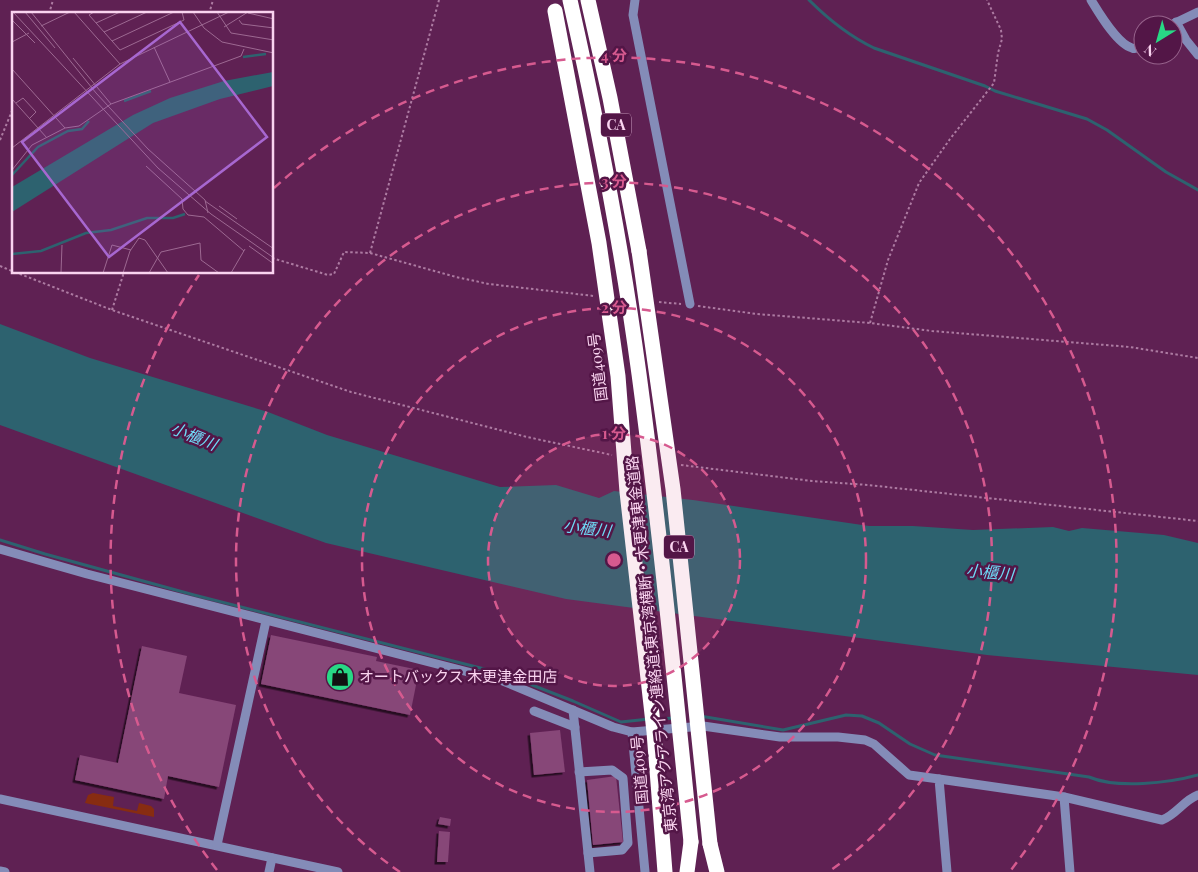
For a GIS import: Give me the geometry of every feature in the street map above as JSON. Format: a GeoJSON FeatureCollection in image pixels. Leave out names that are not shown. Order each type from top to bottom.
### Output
{"type":"FeatureCollection","features":[{"type":"Feature","properties":{"kind":"highway","name":"東京湾アクアライン連絡道;東京湾横断・木更津東金道路"},"geometry":{"type":"LineString","coordinates":[[570,0],[605,166],[639,372],[655,500],[693,872]]}},
{"type":"Feature","properties":{"kind":"highway","name":"CA"},"geometry":{"type":"LineString","coordinates":[[588,0],[610,98],[639,251],[658,381],[673,489],[712,872]]}},
{"type":"Feature","properties":{"kind":"highway","name":"国道409号"},"geometry":{"type":"LineString","coordinates":[[554,4],[599,243],[618,376],[627,492],[654,732],[665,872]]}},
{"type":"Feature","properties":{"kind":"highway"},"geometry":{"type":"LineString","coordinates":[[687,872],[691,842]]}},
{"type":"Feature","properties":{"kind":"highway"},"geometry":{"type":"LineString","coordinates":[[710,844],[717,872]]}},
{"type":"Feature","properties":{"kind":"street"},"geometry":{"type":"LineString","coordinates":[[635,0],[632,15],[690,304]]}},
{"type":"Feature","properties":{"kind":"street"},"geometry":{"type":"LineString","coordinates":[[1091,0],[1116,35],[1124,44],[1133,48]]}},
{"type":"Feature","properties":{"kind":"street"},"geometry":{"type":"LineString","coordinates":[[1183,20],[1198,12]]}},
{"type":"Feature","properties":{"kind":"street"},"geometry":{"type":"LineString","coordinates":[[1183,36],[1198,55]]}},
{"type":"Feature","properties":{"kind":"street"},"geometry":{"type":"LineString","coordinates":[[0,549],[87,574],[503,681],[632,732],[703,726],[780,737],[838,737],[865,740],[874,744],[909,775],[1064,797],[1162,820],[1168,818],[1192,797],[1198,795]]}},
{"type":"Feature","properties":{"kind":"street"},"geometry":{"type":"LineString","coordinates":[[217,846],[266,620]]}},
{"type":"Feature","properties":{"kind":"street"},"geometry":{"type":"LineString","coordinates":[[573,710],[590,872]]}},
{"type":"Feature","properties":{"kind":"street"},"geometry":{"type":"LineString","coordinates":[[534,711],[575,727]]}},
{"type":"Feature","properties":{"kind":"street"},"geometry":{"type":"LineString","coordinates":[[632,732],[644,872]]}},
{"type":"Feature","properties":{"kind":"street"},"geometry":{"type":"LineString","coordinates":[[579,772],[612,770],[623,778],[628,843],[622,850],[588,853]]}},
{"type":"Feature","properties":{"kind":"street"},"geometry":{"type":"LineString","coordinates":[[938,778],[947,872]]}},
{"type":"Feature","properties":{"kind":"street"},"geometry":{"type":"LineString","coordinates":[[1064,797],[1070,872]]}},
{"type":"Feature","properties":{"kind":"street"},"geometry":{"type":"LineString","coordinates":[[0,799],[338,872]]}},
{"type":"Feature","properties":{"kind":"street"},"geometry":{"type":"LineString","coordinates":[[269,872],[272,858]]}},
{"type":"Feature","properties":{"kind":"street"},"geometry":{"type":"LineString","coordinates":[[0,871],[4,872]]}},
{"type":"Feature","properties":{"kind":"street"},"geometry":{"type":"LineString","coordinates":[[1065,872],[1075,872]]}},
{"type":"Feature","properties":{"kind":"path"},"geometry":{"type":"LineString","coordinates":[[370,253],[439,0]]}},
{"type":"Feature","properties":{"kind":"path"},"geometry":{"type":"LineString","coordinates":[[870,323],[888,260],[919,183],[950,139],[994,83],[1002,39],[1001,30],[987,0]]}},
{"type":"Feature","properties":{"kind":"path"},"geometry":{"type":"LineString","coordinates":[[0,140],[12,111]]}},
{"type":"Feature","properties":{"kind":"path"},"geometry":{"type":"LineString","coordinates":[[274,259],[334,274],[344,252],[370,253],[456,277],[489,284],[596,296]]}},
{"type":"Feature","properties":{"kind":"path"},"geometry":{"type":"LineString","coordinates":[[0,266],[12,271]]}},
{"type":"Feature","properties":{"kind":"path"},"geometry":{"type":"LineString","coordinates":[[19,274],[112,310],[351,392],[527,437],[616,455]]}},
{"type":"Feature","properties":{"kind":"path"},"geometry":{"type":"LineString","coordinates":[[112,310],[123,274]]}},
{"type":"Feature","properties":{"kind":"path"},"geometry":{"type":"LineString","coordinates":[[652,301],[690,304],[757,314],[870,323],[932,331],[1130,347],[1198,358]]}},
{"type":"Feature","properties":{"kind":"path"},"geometry":{"type":"LineString","coordinates":[[676,464],[812,482],[868,486],[1198,521]]}},
{"type":"Feature","properties":{"kind":"shaded area"},"geometry":{"type":"Polygon","coordinates":[[[93,793],[114,797],[113,806],[137,811],[139,803],[151,806],[154,809],[154,817],[85,803],[88,795],[93,793]]]}},
{"type":"Feature","properties":{"kind":"water","name":"小櫃川"},"geometry":{"type":"Polygon","coordinates":[[[0,324],[90,358],[268,412],[327,435],[500,487],[556,485],[599,498],[614,491],[693,500],[869,526],[913,526],[973,530],[1053,527],[1069,531],[1082,528],[1164,535],[1198,543],[1198,675],[987,655],[566,599],[326,543],[0,425],[0,324]]]}},
{"type":"Feature","properties":{"kind":"building","name":"オートバックス 木更津金田店"},"geometry":{"type":"Polygon","coordinates":[[[271,635],[377,657],[376,661],[419,670],[410,715],[261,684],[271,635]]]}},
{"type":"Feature","properties":{"kind":"building"},"geometry":{"type":"Polygon","coordinates":[[[142,646],[187,656],[179,693],[236,705],[219,787],[168,776],[164,799],[75,780],[80,755],[118,763],[142,646]]]}},
{"type":"Feature","properties":{"kind":"building"},"geometry":{"type":"Polygon","coordinates":[[[560,730],[565,772],[534,775],[530,733],[560,730]]]}},
{"type":"Feature","properties":{"kind":"building"},"geometry":{"type":"Polygon","coordinates":[[[616,776],[623,842],[593,845],[587,780],[616,776]]]}},
{"type":"Feature","properties":{"kind":"building"},"geometry":{"type":"Polygon","coordinates":[[[440,817],[451,819],[450,826],[438,824],[440,817]]]}},
{"type":"Feature","properties":{"kind":"building"},"geometry":{"type":"Polygon","coordinates":[[[439,831],[450,832],[448,862],[437,862],[439,831]]]}},
{"type":"Feature","properties":{"kind":"waterway"},"geometry":{"type":"LineString","coordinates":[[809,0],[840,27],[874,48],[995,91],[1087,119],[1107,130],[1166,172],[1198,190]]}},
{"type":"Feature","properties":{"kind":"waterway"},"geometry":{"type":"LineString","coordinates":[[0,540],[194,595],[504,674],[621,722],[649,719]]}},
{"type":"Feature","properties":{"kind":"waterway"},"geometry":{"type":"LineString","coordinates":[[700,716],[783,730],[846,715],[862,716],[879,723],[910,744],[935,755],[1089,777],[1114,783],[1143,784],[1198,775]]}},
{"type":"Feature","properties":{"kind":"waterway"},"geometry":{"type":"LineString","coordinates":[[658,719],[674,718]]}},
{"type":"Feature","properties":{"kind":"place","name":"オートバックス 木更津金田店"},"geometry":{"type":"Point","coordinates":[340,677]}}]}
